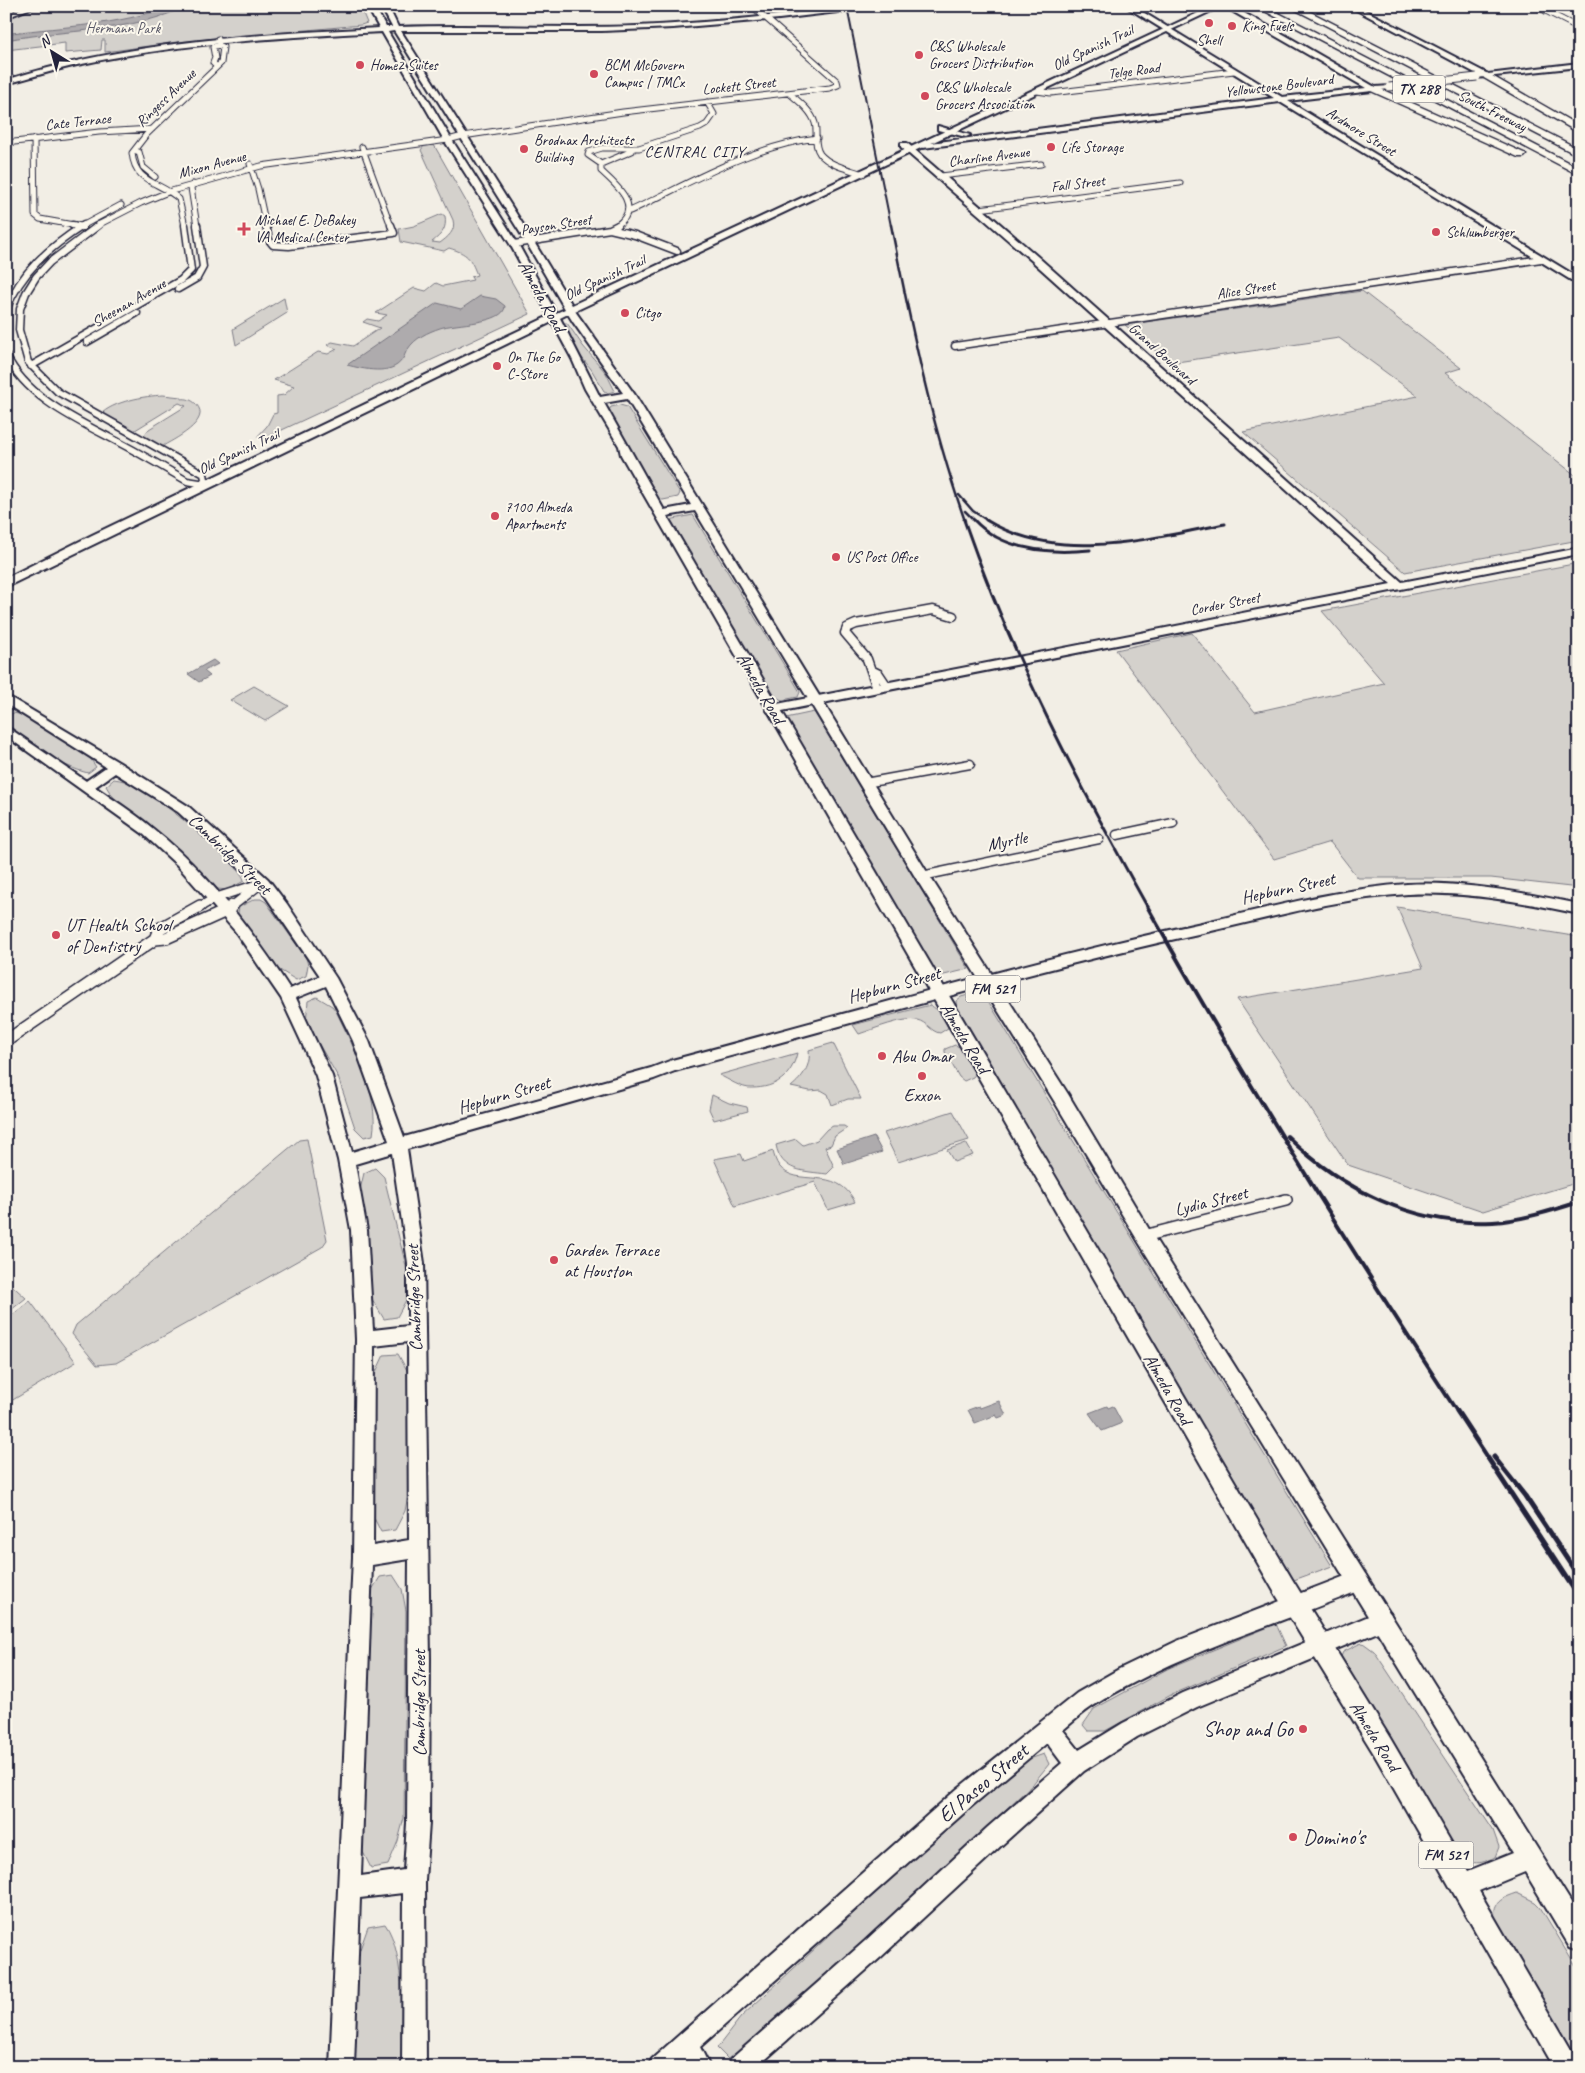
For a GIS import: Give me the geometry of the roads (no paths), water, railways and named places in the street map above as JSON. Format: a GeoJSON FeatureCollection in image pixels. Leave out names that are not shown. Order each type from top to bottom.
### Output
{"type":"FeatureCollection","features":[{"type":"Feature","properties":{"kind":"highway","name":"South Freeway"},"geometry":{"type":"LineString","coordinates":[[1259,6],[1579,172]]}},
{"type":"Feature","properties":{"kind":"highway"},"geometry":{"type":"LineString","coordinates":[[1264,6],[1289,14],[1405,76],[1579,161]]}},
{"type":"Feature","properties":{"kind":"highway"},"geometry":{"type":"LineString","coordinates":[[1280,6],[1551,147]]}},
{"type":"Feature","properties":{"kind":"highway"},"geometry":{"type":"LineString","coordinates":[[1292,6],[1579,153]]}},
{"type":"Feature","properties":{"kind":"highway"},"geometry":{"type":"LineString","coordinates":[[1303,6],[1562,145]]}},
{"type":"Feature","properties":{"kind":"highway","name":"South Freeway"},"geometry":{"type":"LineString","coordinates":[[1447,73],[1473,86]]}},
{"type":"Feature","properties":{"kind":"highway"},"geometry":{"type":"LineString","coordinates":[[1488,76],[1579,130]]}},
{"type":"Feature","properties":{"kind":"highway"},"geometry":{"type":"LineString","coordinates":[[1374,89],[1466,132],[1579,179]]}},
{"type":"Feature","properties":{"kind":"highway"},"geometry":{"type":"LineString","coordinates":[[1561,131],[1579,140]]}},
{"type":"Feature","properties":{"kind":"main road","name":"Almeda Road"},"geometry":{"type":"LineString","coordinates":[[370,6],[447,137],[514,244],[597,401],[772,709],[1294,1606],[1382,1746],[1567,2067]]}},
{"type":"Feature","properties":{"kind":"main road","name":"Almeda Road"},"geometry":{"type":"LineString","coordinates":[[384,6],[568,306],[630,395],[922,876],[1062,1099],[1144,1236],[1579,1938]]}},
{"type":"Feature","properties":{"kind":"main road"},"geometry":{"type":"LineString","coordinates":[[764,17],[856,6]]}},
{"type":"Feature","properties":{"kind":"main road"},"geometry":{"type":"LineString","coordinates":[[10,79],[96,57],[218,42],[384,28],[626,26],[764,17],[885,6]]}},
{"type":"Feature","properties":{"kind":"main road","name":"Old Spanish Trail"},"geometry":{"type":"LineString","coordinates":[[6,583],[47,556],[188,481],[205,479],[336,423],[443,372],[677,251],[852,170],[908,148],[923,146],[1121,52],[1203,8],[1219,6]]}},
{"type":"Feature","properties":{"kind":"main road"},"geometry":{"type":"LineString","coordinates":[[1203,8],[1230,8]]}},
{"type":"Feature","properties":{"kind":"main road","name":"Old Spanish Trail"},"geometry":{"type":"LineString","coordinates":[[568,306],[688,256],[863,174],[941,128],[1111,49],[1164,28]]}},
{"type":"Feature","properties":{"kind":"main road"},"geometry":{"type":"LineString","coordinates":[[1111,49],[1121,52]]}},
{"type":"Feature","properties":{"kind":"main road"},"geometry":{"type":"LineString","coordinates":[[1058,74],[1068,76]]}},
{"type":"Feature","properties":{"kind":"main road"},"geometry":{"type":"LineString","coordinates":[[1018,92],[1029,95]]}},
{"type":"Feature","properties":{"kind":"main road"},"geometry":{"type":"LineString","coordinates":[[971,114],[982,118]]}},
{"type":"Feature","properties":{"kind":"main road"},"geometry":{"type":"LineString","coordinates":[[781,203],[793,206]]}},
{"type":"Feature","properties":{"kind":"main road"},"geometry":{"type":"LineString","coordinates":[[712,236],[723,239]]}},
{"type":"Feature","properties":{"kind":"main road"},"geometry":{"type":"LineString","coordinates":[[677,251],[688,256]]}},
{"type":"Feature","properties":{"kind":"main road"},"geometry":{"type":"LineString","coordinates":[[646,266],[656,270]]}},
{"type":"Feature","properties":{"kind":"main road","name":"Old Spanish Trail"},"geometry":{"type":"LineString","coordinates":[[6,571],[47,556],[205,479],[323,418],[430,367],[552,314]]}},
{"type":"Feature","properties":{"kind":"main road"},"geometry":{"type":"LineString","coordinates":[[430,367],[443,372]]}},
{"type":"Feature","properties":{"kind":"main road"},"geometry":{"type":"LineString","coordinates":[[597,401],[630,395]]}},
{"type":"Feature","properties":{"kind":"main road"},"geometry":{"type":"LineString","coordinates":[[323,418],[336,423]]}},
{"type":"Feature","properties":{"kind":"main road"},"geometry":{"type":"LineString","coordinates":[[658,510],[694,503]]}},
{"type":"Feature","properties":{"kind":"main road"},"geometry":{"type":"LineString","coordinates":[[1463,1885],[1530,1858]]}},
{"type":"Feature","properties":{"kind":"street"},"geometry":{"type":"LineString","coordinates":[[6,12],[20,6]]}},
{"type":"Feature","properties":{"kind":"street"},"geometry":{"type":"LineString","coordinates":[[6,16],[33,6]]}},
{"type":"Feature","properties":{"kind":"street"},"geometry":{"type":"LineString","coordinates":[[752,6],[764,17]]}},
{"type":"Feature","properties":{"kind":"street","name":"Ardmore Street"},"geometry":{"type":"LineString","coordinates":[[1128,6],[1579,282]]}},
{"type":"Feature","properties":{"kind":"street"},"geometry":{"type":"LineString","coordinates":[[1352,6],[1488,76]]}},
{"type":"Feature","properties":{"kind":"street"},"geometry":{"type":"LineString","coordinates":[[1536,6],[1579,28]]}},
{"type":"Feature","properties":{"kind":"street"},"geometry":{"type":"LineString","coordinates":[[1545,11],[1579,7]]}},
{"type":"Feature","properties":{"kind":"street"},"geometry":{"type":"LineString","coordinates":[[1230,8],[1283,36],[1374,89]]}},
{"type":"Feature","properties":{"kind":"street","name":"Lockett Street"},"geometry":{"type":"LineString","coordinates":[[463,136],[632,110],[789,93],[830,88],[838,85],[832,76],[764,17]]}},
{"type":"Feature","properties":{"kind":"street","name":"Ringess Avenue"},"geometry":{"type":"LineString","coordinates":[[165,190],[148,181],[136,171],[132,160],[132,153],[136,150],[140,141],[221,63],[224,56],[223,47],[218,42],[213,47],[213,63],[216,66]]}},
{"type":"Feature","properties":{"kind":"street","name":"Yellowstone Boulevard"},"geometry":{"type":"LineString","coordinates":[[923,146],[983,136],[1579,64]]}},
{"type":"Feature","properties":{"kind":"street","name":"Telge Road"},"geometry":{"type":"LineString","coordinates":[[1037,91],[1051,93],[1234,71]]}},
{"type":"Feature","properties":{"kind":"street"},"geometry":{"type":"LineString","coordinates":[[789,93],[812,117],[817,138],[817,150],[820,154],[832,163],[863,174]]}},
{"type":"Feature","properties":{"kind":"street"},"geometry":{"type":"LineString","coordinates":[[601,164],[639,148],[692,131],[707,124],[714,114],[707,102]]}},
{"type":"Feature","properties":{"kind":"street","name":"Yellowstone Boulevard"},"geometry":{"type":"LineString","coordinates":[[941,128],[952,132],[983,136]]}},
{"type":"Feature","properties":{"kind":"street","name":"Cate Terrace"},"geometry":{"type":"LineString","coordinates":[[6,143],[99,132],[152,129]]}},
{"type":"Feature","properties":{"kind":"street","name":"Mixon Avenue"},"geometry":{"type":"LineString","coordinates":[[6,310],[8,301],[23,278],[62,240],[80,227],[109,211],[207,174],[363,149],[463,136]]}},
{"type":"Feature","properties":{"kind":"street"},"geometry":{"type":"LineString","coordinates":[[610,229],[621,224],[630,210],[755,153],[792,142],[817,138]]}},
{"type":"Feature","properties":{"kind":"street"},"geometry":{"type":"LineString","coordinates":[[34,140],[36,216],[91,229]]}},
{"type":"Feature","properties":{"kind":"street"},"geometry":{"type":"LineString","coordinates":[[601,164],[588,156],[589,152],[602,148],[639,148]]}},
{"type":"Feature","properties":{"kind":"street","name":"Grand Boulevard"},"geometry":{"type":"LineString","coordinates":[[908,148],[979,209],[1399,586]]}},
{"type":"Feature","properties":{"kind":"street"},"geometry":{"type":"LineString","coordinates":[[251,166],[269,240],[273,245],[289,246],[394,233],[363,149]]}},
{"type":"Feature","properties":{"kind":"street","name":"Ringess Avenue"},"geometry":{"type":"LineString","coordinates":[[136,150],[139,152],[140,162],[144,169],[153,176],[175,187]]}},
{"type":"Feature","properties":{"kind":"street"},"geometry":{"type":"LineString","coordinates":[[601,164],[601,171],[631,198],[654,199]]}},
{"type":"Feature","properties":{"kind":"street","name":"Charline Avenue"},"geometry":{"type":"LineString","coordinates":[[941,176],[1041,164]]}},
{"type":"Feature","properties":{"kind":"street","name":"Mixon Avenue"},"geometry":{"type":"LineString","coordinates":[[175,187],[193,184],[251,166]]}},
{"type":"Feature","properties":{"kind":"street","name":"Fall Street"},"geometry":{"type":"LineString","coordinates":[[979,209],[1180,183]]}},
{"type":"Feature","properties":{"kind":"street","name":"Sheenan Avenue"},"geometry":{"type":"LineString","coordinates":[[15,371],[44,364],[55,359],[197,278],[202,271],[203,265],[191,188],[193,184]]}},
{"type":"Feature","properties":{"kind":"street"},"geometry":{"type":"LineString","coordinates":[[175,187],[192,195]]}},
{"type":"Feature","properties":{"kind":"street","name":"Mixon Avenue"},"geometry":{"type":"LineString","coordinates":[[165,190],[91,229],[50,262],[36,277],[20,309],[20,342],[31,366],[58,392],[205,479]]}},
{"type":"Feature","properties":{"kind":"street","name":"Sheenan Avenue"},"geometry":{"type":"LineString","coordinates":[[31,366],[188,275],[192,268],[179,199],[165,190]]}},
{"type":"Feature","properties":{"kind":"street"},"geometry":{"type":"LineString","coordinates":[[630,210],[631,198]]}},
{"type":"Feature","properties":{"kind":"street"},"geometry":{"type":"LineString","coordinates":[[621,224],[635,235]]}},
{"type":"Feature","properties":{"kind":"street"},"geometry":{"type":"LineString","coordinates":[[610,229],[635,235],[677,251]]}},
{"type":"Feature","properties":{"kind":"street","name":"Payson Street"},"geometry":{"type":"LineString","coordinates":[[514,244],[610,229]]}},
{"type":"Feature","properties":{"kind":"street"},"geometry":{"type":"LineString","coordinates":[[187,235],[198,234]]}},
{"type":"Feature","properties":{"kind":"street","name":"Alice Street"},"geometry":{"type":"LineString","coordinates":[[955,346],[1541,259]]}},
{"type":"Feature","properties":{"kind":"street"},"geometry":{"type":"LineString","coordinates":[[26,356],[43,357],[57,350]]}},
{"type":"Feature","properties":{"kind":"street"},"geometry":{"type":"LineString","coordinates":[[6,355],[15,371],[57,408],[188,481]]}},
{"type":"Feature","properties":{"kind":"street","name":"Corder Street"},"geometry":{"type":"LineString","coordinates":[[772,709],[814,700],[877,680],[1399,586],[1579,551]]}},
{"type":"Feature","properties":{"kind":"street"},"geometry":{"type":"LineString","coordinates":[[877,680],[856,643],[845,633],[847,628],[856,624],[933,610],[953,616]]}},
{"type":"Feature","properties":{"kind":"street","name":"Cambridge Street"},"geometry":{"type":"LineString","coordinates":[[6,699],[183,809],[263,882],[329,978],[361,1041],[398,1146],[416,1263],[419,1548],[418,1824],[414,1880],[414,2067]]}},
{"type":"Feature","properties":{"kind":"street"},"geometry":{"type":"LineString","coordinates":[[6,730],[147,830],[182,862],[226,910],[256,948],[287,996],[324,1076],[346,1160],[359,1230],[364,1339],[364,1557],[348,1889],[342,2067]]}},
{"type":"Feature","properties":{"kind":"street"},"geometry":{"type":"LineString","coordinates":[[866,783],[970,764]]}},
{"type":"Feature","properties":{"kind":"street"},"geometry":{"type":"LineString","coordinates":[[86,787],[116,766]]}},
{"type":"Feature","properties":{"kind":"street"},"geometry":{"type":"LineString","coordinates":[[1117,835],[1172,823]]}},
{"type":"Feature","properties":{"kind":"street","name":"Myrtle"},"geometry":{"type":"LineString","coordinates":[[922,876],[1099,839]]}},
{"type":"Feature","properties":{"kind":"street"},"geometry":{"type":"LineString","coordinates":[[155,939],[159,929],[215,898],[263,882]]}},
{"type":"Feature","properties":{"kind":"street"},"geometry":{"type":"LineString","coordinates":[[6,1041],[155,939],[166,938],[226,910],[263,882]]}},
{"type":"Feature","properties":{"kind":"street","name":"Hepburn Street"},"geometry":{"type":"LineString","coordinates":[[346,1160],[654,1073],[672,1066],[939,994],[987,979],[1163,936],[1356,894],[1409,889],[1442,889],[1533,899],[1579,909]]}},
{"type":"Feature","properties":{"kind":"street"},"geometry":{"type":"LineString","coordinates":[[287,996],[329,978]]}},
{"type":"Feature","properties":{"kind":"street","name":"Lydia Street"},"geometry":{"type":"LineString","coordinates":[[1144,1236],[1286,1200]]}},
{"type":"Feature","properties":{"kind":"street"},"geometry":{"type":"LineString","coordinates":[[364,1339],[416,1333]]}},
{"type":"Feature","properties":{"kind":"street"},"geometry":{"type":"LineString","coordinates":[[364,1557],[419,1548]]}},
{"type":"Feature","properties":{"kind":"street","name":"El Paseo Street"},"geometry":{"type":"LineString","coordinates":[[660,2067],[965,1796],[1084,1700],[1134,1672],[1184,1648],[1358,1581]]}},
{"type":"Feature","properties":{"kind":"street"},"geometry":{"type":"LineString","coordinates":[[739,2067],[873,1949],[996,1835],[1077,1764],[1130,1730],[1190,1700],[1383,1620]]}},
{"type":"Feature","properties":{"kind":"street"},"geometry":{"type":"LineString","coordinates":[[1048,1728],[1077,1764]]}},
{"type":"Feature","properties":{"kind":"street"},"geometry":{"type":"LineString","coordinates":[[348,1889],[414,1880]]}},
{"type":"Feature","properties":{"kind":"street"},"geometry":{"type":"LineString","coordinates":[[685,2044],[698,2067]]}},
{"type":"Feature","properties":{"kind":"railway"},"geometry":{"type":"LineString","coordinates":[[848,12],[891,226]]}},
{"type":"Feature","properties":{"kind":"railway"},"geometry":{"type":"LineString","coordinates":[[891,225],[914,337],[932,411],[965,521]]}},
{"type":"Feature","properties":{"kind":"railway"},"geometry":{"type":"LineString","coordinates":[[959,495],[973,511],[988,521]]}},
{"type":"Feature","properties":{"kind":"railway"},"geometry":{"type":"LineString","coordinates":[[965,511],[974,520]]}},
{"type":"Feature","properties":{"kind":"railway"},"geometry":{"type":"LineString","coordinates":[[964,520],[1003,620],[1047,718],[1096,814],[1148,908]]}},
{"type":"Feature","properties":{"kind":"railway"},"geometry":{"type":"LineString","coordinates":[[974,520],[999,538],[1028,548],[1059,551],[1090,550]]}},
{"type":"Feature","properties":{"kind":"railway"},"geometry":{"type":"LineString","coordinates":[[988,521],[1014,533],[1043,541],[1073,545],[1135,541],[1225,524]]}},
{"type":"Feature","properties":{"kind":"railway"},"geometry":{"type":"LineString","coordinates":[[1147,906],[1221,1035],[1298,1162],[1458,1413]]}},
{"type":"Feature","properties":{"kind":"railway"},"geometry":{"type":"LineString","coordinates":[[1287,1136],[1331,1173],[1356,1188],[1381,1201],[1408,1211],[1436,1218],[1464,1222],[1504,1221],[1536,1215],[1579,1202]]}},
{"type":"Feature","properties":{"kind":"railway"},"geometry":{"type":"LineString","coordinates":[[1457,1411],[1579,1597]]}},
{"type":"Feature","properties":{"kind":"railway"},"geometry":{"type":"LineString","coordinates":[[1494,1457],[1525,1496],[1579,1577]]}},
{"type":"Feature","properties":{"kind":"place","name":"Shell"},"geometry":{"type":"Point","coordinates":[1209,23]}},
{"type":"Feature","properties":{"kind":"place","name":"King Fuels"},"geometry":{"type":"Point","coordinates":[1232,26]}},
{"type":"Feature","properties":{"kind":"place","name":"C&S Wholesale Grocers Distribution"},"geometry":{"type":"Point","coordinates":[919,55]}},
{"type":"Feature","properties":{"kind":"place","name":"Home2 Suites"},"geometry":{"type":"Point","coordinates":[360,65]}},
{"type":"Feature","properties":{"kind":"place","name":"BCM McGovern Campus | TMCx"},"geometry":{"type":"Point","coordinates":[594,74]}},
{"type":"Feature","properties":{"kind":"place","name":"C&S Wholesale Grocers Association"},"geometry":{"type":"Point","coordinates":[925,96]}},
{"type":"Feature","properties":{"kind":"place","name":"Life Storage"},"geometry":{"type":"Point","coordinates":[1051,147]}},
{"type":"Feature","properties":{"kind":"place","name":"Brodnax Architects Building"},"geometry":{"type":"Point","coordinates":[524,149]}},
{"type":"Feature","properties":{"kind":"place","name":"Michael E. DeBakey VA Medical Center"},"geometry":{"type":"Point","coordinates":[244,229]}},
{"type":"Feature","properties":{"kind":"place","name":"Schlumberger"},"geometry":{"type":"Point","coordinates":[1436,232]}},
{"type":"Feature","properties":{"kind":"place","name":"Citgo"},"geometry":{"type":"Point","coordinates":[625,313]}},
{"type":"Feature","properties":{"kind":"place","name":"On The Go C-Store"},"geometry":{"type":"Point","coordinates":[497,366]}},
{"type":"Feature","properties":{"kind":"place","name":"7100 Almeda Apartments"},"geometry":{"type":"Point","coordinates":[495,516]}},
{"type":"Feature","properties":{"kind":"place","name":"US Post Office"},"geometry":{"type":"Point","coordinates":[836,557]}},
{"type":"Feature","properties":{"kind":"place","name":"UT Health School of Dentistry"},"geometry":{"type":"Point","coordinates":[56,935]}},
{"type":"Feature","properties":{"kind":"place","name":"Abu Omar"},"geometry":{"type":"Point","coordinates":[882,1056]}},
{"type":"Feature","properties":{"kind":"place","name":"Exxon"},"geometry":{"type":"Point","coordinates":[922,1076]}},
{"type":"Feature","properties":{"kind":"place","name":"Garden Terrace at Houston"},"geometry":{"type":"Point","coordinates":[554,1260]}},
{"type":"Feature","properties":{"kind":"place","name":"Shop and Go"},"geometry":{"type":"Point","coordinates":[1303,1729]}},
{"type":"Feature","properties":{"kind":"place","name":"Domino's"},"geometry":{"type":"Point","coordinates":[1293,1837]}},
{"type":"Feature","properties":{"kind":"district","name":"CENTRAL CITY"},"geometry":{"type":"Point","coordinates":[695,152]}},
{"type":"Feature","properties":{"kind":"park label","name":"Hermann Park"},"geometry":{"type":"Point","coordinates":[123,28]}}]}
